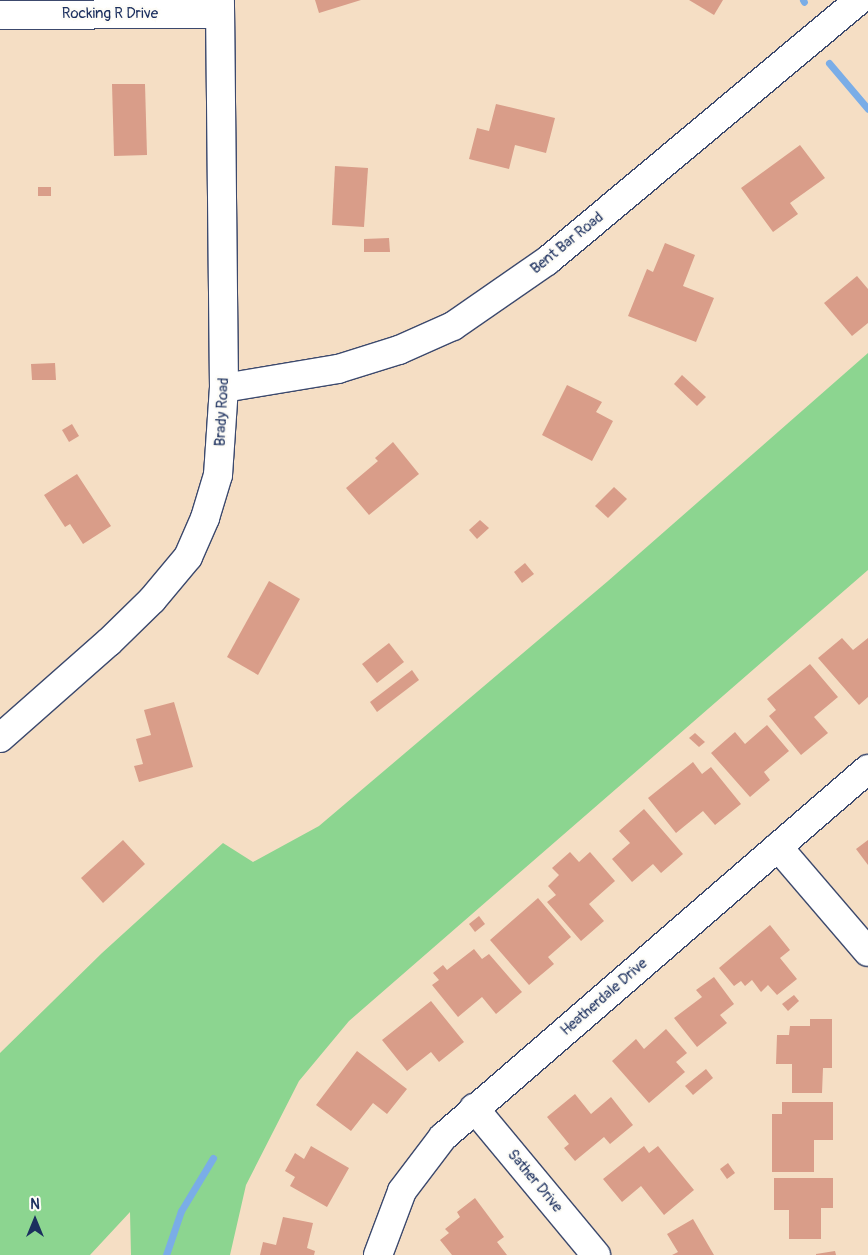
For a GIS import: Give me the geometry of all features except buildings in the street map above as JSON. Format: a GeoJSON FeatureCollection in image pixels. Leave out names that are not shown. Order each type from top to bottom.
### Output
{"type":"FeatureCollection","features":[{"type":"Feature","properties":{"kind":"street","name":"Bent Bar Road"},"geometry":{"type":"LineString","coordinates":[[224,388],[338,369],[399,350],[453,326],[547,261],[859,0]]}},
{"type":"Feature","properties":{"kind":"street","name":"Brady Road"},"geometry":{"type":"LineString","coordinates":[[2,733],[109,642],[152,600],[188,557],[205,518],[218,475],[224,388],[220,7]]}},
{"type":"Feature","properties":{"kind":"street","name":"Rocking R Drive"},"geometry":{"type":"LineString","coordinates":[[0,15],[220,7]]}},
{"type":"Feature","properties":{"kind":"street","name":"Heatherdale Drive"},"geometry":{"type":"LineString","coordinates":[[378,1255],[402,1192],[420,1164],[474,1108],[868,769]]}},
{"type":"Feature","properties":{"kind":"street"},"geometry":{"type":"LineString","coordinates":[[778,847],[868,952]]}},
{"type":"Feature","properties":{"kind":"street","name":"Sather Drive"},"geometry":{"type":"LineString","coordinates":[[474,1108],[596,1255]]}},
{"type":"Feature","properties":{"kind":"green space"},"geometry":{"type":"Polygon","coordinates":[[[868,353],[868,570],[349,1021],[299,1081],[246,1185],[230,1255],[131,1255],[130,1212],[90,1255],[0,1255],[0,1053],[102,953],[223,843],[253,862],[319,826],[608,581],[868,353]]]}},
{"type":"Feature","properties":{"kind":"waterway"},"geometry":{"type":"LineString","coordinates":[[829,63],[868,109]]}},
{"type":"Feature","properties":{"kind":"waterway"},"geometry":{"type":"LineString","coordinates":[[166,1255],[181,1211],[213,1158]]}}]}
